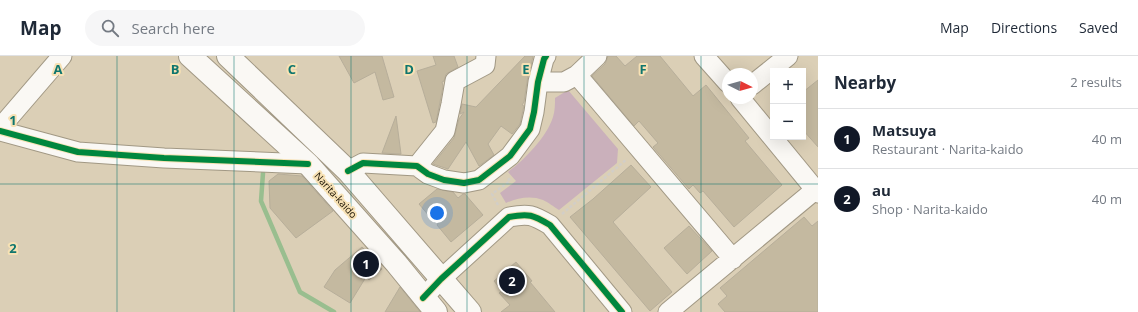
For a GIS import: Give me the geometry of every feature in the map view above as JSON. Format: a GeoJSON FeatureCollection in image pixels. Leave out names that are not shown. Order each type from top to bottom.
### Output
{"type":"FeatureCollection","features":[{"type":"Feature","properties":{"kind":"highway","name":"Narita-kaido"},"geometry":{"type":"LineString","coordinates":[[190,56],[308,164],[391,258],[429,305]]}},
{"type":"Feature","properties":{"kind":"highway"},"geometry":{"type":"LineString","coordinates":[[228,56],[348,171],[470,312]]}},
{"type":"Feature","properties":{"kind":"street"},"geometry":{"type":"LineString","coordinates":[[417,166],[445,131],[455,81],[485,65],[486,56]]}},
{"type":"Feature","properties":{"kind":"street"},"geometry":{"type":"LineString","coordinates":[[348,171],[363,163],[417,166],[428,174],[444,180],[464,183],[479,180],[510,156],[530,129],[538,82],[546,56]]}},
{"type":"Feature","properties":{"kind":"street"},"geometry":{"type":"LineString","coordinates":[[538,82],[564,82],[576,75],[597,56]]}},
{"type":"Feature","properties":{"kind":"street"},"geometry":{"type":"LineString","coordinates":[[704,56],[722,76]]}},
{"type":"Feature","properties":{"kind":"street"},"geometry":{"type":"LineString","coordinates":[[758,80],[788,56]]}},
{"type":"Feature","properties":{"kind":"street"},"geometry":{"type":"LineString","coordinates":[[55,58],[0,130],[78,152],[164,158],[308,164]]}},
{"type":"Feature","properties":{"kind":"street"},"geometry":{"type":"LineString","coordinates":[[576,75],[733,259]]}},
{"type":"Feature","properties":{"kind":"street"},"geometry":{"type":"LineString","coordinates":[[668,312],[816,192],[745,104]]}},
{"type":"Feature","properties":{"kind":"street"},"geometry":{"type":"LineString","coordinates":[[429,305],[441,279],[510,217],[520,214],[535,216],[550,225],[622,312]]}},
{"type":"Feature","properties":{"kind":"path"},"geometry":{"type":"LineString","coordinates":[[550,225],[639,149]]}},
{"type":"Feature","properties":{"kind":"path"},"geometry":{"type":"LineString","coordinates":[[491,171],[498,180],[505,175],[510,181],[492,194],[508,219]]}},
{"type":"Feature","properties":{"kind":"shaded area"},"geometry":{"type":"Polygon","coordinates":[[[568,90],[618,149],[617,163],[559,210],[538,198],[529,197],[506,203],[500,193],[516,181],[508,172],[528,155],[546,132],[555,110],[555,98],[568,90]]]}},
{"type":"Feature","properties":{"kind":"building"},"geometry":{"type":"Polygon","coordinates":[[[339,56],[382,56],[394,97],[383,100],[375,72],[354,83],[339,56]]]}},
{"type":"Feature","properties":{"kind":"building"},"geometry":{"type":"Polygon","coordinates":[[[433,56],[454,56],[458,67],[446,74],[444,81],[442,82],[443,86],[436,122],[433,123],[417,71],[436,65],[433,56]]]}},
{"type":"Feature","properties":{"kind":"building"},"geometry":{"type":"Polygon","coordinates":[[[525,56],[533,56],[530,70],[527,74],[524,102],[522,105],[524,106],[520,124],[512,134],[501,126],[488,144],[494,155],[479,166],[466,142],[448,169],[433,164],[454,138],[459,119],[464,112],[460,114],[462,104],[476,107],[525,56]]]}},
{"type":"Feature","properties":{"kind":"building"},"geometry":{"type":"Polygon","coordinates":[[[608,56],[616,56],[625,66],[637,56],[660,56],[693,96],[706,85],[749,138],[745,141],[782,185],[734,227],[703,191],[700,193],[693,185],[689,189],[653,147],[658,143],[639,121],[634,126],[592,76],[605,64],[608,56]]]}},
{"type":"Feature","properties":{"kind":"building"},"geometry":{"type":"Polygon","coordinates":[[[818,80],[818,147],[806,133],[806,90],[818,80]]]}},
{"type":"Feature","properties":{"kind":"building"},"geometry":{"type":"Polygon","coordinates":[[[396,116],[401,154],[382,153],[396,116]]]}},
{"type":"Feature","properties":{"kind":"building"},"geometry":{"type":"Polygon","coordinates":[[[631,165],[651,187],[613,222],[672,292],[650,311],[570,217],[593,199],[631,165]]]}},
{"type":"Feature","properties":{"kind":"building"},"geometry":{"type":"Polygon","coordinates":[[[278,174],[302,176],[333,211],[296,238],[270,208],[269,181],[278,174]]]}},
{"type":"Feature","properties":{"kind":"building"},"geometry":{"type":"Polygon","coordinates":[[[437,189],[453,192],[458,198],[465,194],[483,215],[451,242],[437,225],[442,216],[435,223],[419,204],[437,189]]]}},
{"type":"Feature","properties":{"kind":"building"},"geometry":{"type":"Polygon","coordinates":[[[804,217],[812,226],[818,221],[818,312],[725,312],[718,304],[727,296],[720,288],[804,217]]]}},
{"type":"Feature","properties":{"kind":"building"},"geometry":{"type":"Polygon","coordinates":[[[689,226],[712,251],[687,274],[664,248],[689,226]]]}},
{"type":"Feature","properties":{"kind":"building"},"geometry":{"type":"Polygon","coordinates":[[[362,247],[382,269],[369,280],[366,277],[350,303],[324,287],[335,270],[362,247]]]}},
{"type":"Feature","properties":{"kind":"building"},"geometry":{"type":"Polygon","coordinates":[[[516,262],[532,281],[530,282],[555,312],[501,312],[510,305],[499,293],[502,291],[494,281],[516,262]]]}},
{"type":"Feature","properties":{"kind":"building"},"geometry":{"type":"Polygon","coordinates":[[[400,287],[420,312],[385,312],[400,287]]]}},
{"type":"Feature","properties":{"kind":"waterway"},"geometry":{"type":"LineString","coordinates":[[263,173],[261,201],[300,292],[334,312]]}},
{"type":"Feature","properties":{"kind":"cycle path"},"geometry":{"type":"LineString","coordinates":[[348,171],[363,163],[417,166],[428,174],[444,180],[464,183],[479,180],[510,156],[530,129],[538,82],[546,56]]}},
{"type":"Feature","properties":{"kind":"cycle path"},"geometry":{"type":"LineString","coordinates":[[0,131],[78,152],[164,158],[308,164]]}},
{"type":"Feature","properties":{"kind":"cycle path"},"geometry":{"type":"LineString","coordinates":[[423,298],[441,279],[509,217],[526,215],[535,217],[550,225],[622,312]]}},
{"type":"Feature","properties":{"kind":"place","name":"Matsuya"},"geometry":{"type":"Point","coordinates":[366,264]}},
{"type":"Feature","properties":{"kind":"place","name":"au"},"geometry":{"type":"Point","coordinates":[512,281]}}]}
